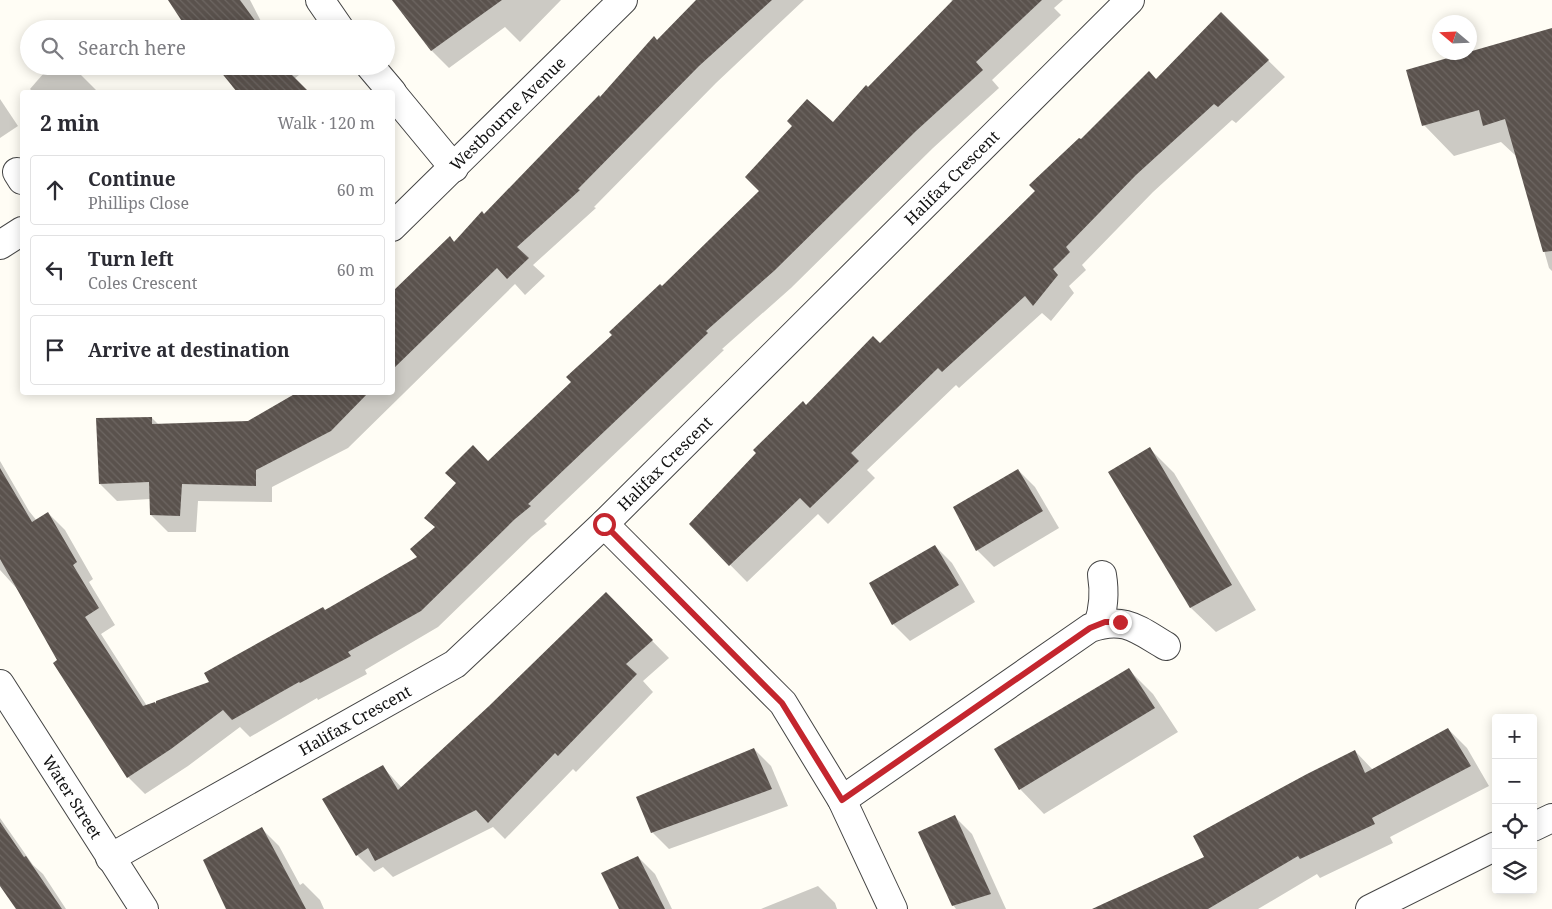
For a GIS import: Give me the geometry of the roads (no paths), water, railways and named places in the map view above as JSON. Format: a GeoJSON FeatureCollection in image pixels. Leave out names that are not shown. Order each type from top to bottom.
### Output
{"type":"FeatureCollection","features":[{"type":"Feature","properties":{"kind":"street"},"geometry":{"type":"LineString","coordinates":[[320,0],[334,20]]}},
{"type":"Feature","properties":{"kind":"street","name":"Westbourne Avenue"},"geometry":{"type":"LineString","coordinates":[[395,224],[623,0]]}},
{"type":"Feature","properties":{"kind":"street","name":"Halifax Crescent"},"geometry":{"type":"LineString","coordinates":[[110,858],[455,664],[604,524],[1130,0]]}},
{"type":"Feature","properties":{"kind":"street"},"geometry":{"type":"LineString","coordinates":[[377,75],[390,90]]}},
{"type":"Feature","properties":{"kind":"street"},"geometry":{"type":"LineString","coordinates":[[395,97],[454,168]]}},
{"type":"Feature","properties":{"kind":"street"},"geometry":{"type":"LineString","coordinates":[[0,245],[20,232]]}},
{"type":"Feature","properties":{"kind":"street"},"geometry":{"type":"LineString","coordinates":[[604,524],[782,703],[842,800],[893,909]]}},
{"type":"Feature","properties":{"kind":"street"},"geometry":{"type":"LineString","coordinates":[[1098,626],[1104,608],[1102,575]]}},
{"type":"Feature","properties":{"kind":"street"},"geometry":{"type":"LineString","coordinates":[[842,800],[1090,628],[1105,622],[1120,622],[1166,646]]}},
{"type":"Feature","properties":{"kind":"street","name":"Water Street"},"geometry":{"type":"LineString","coordinates":[[0,684],[144,909]]}},
{"type":"Feature","properties":{"kind":"street"},"geometry":{"type":"LineString","coordinates":[[1537,826],[1552,818]]}},
{"type":"Feature","properties":{"kind":"street"},"geometry":{"type":"LineString","coordinates":[[1370,909],[1492,848]]}}]}
